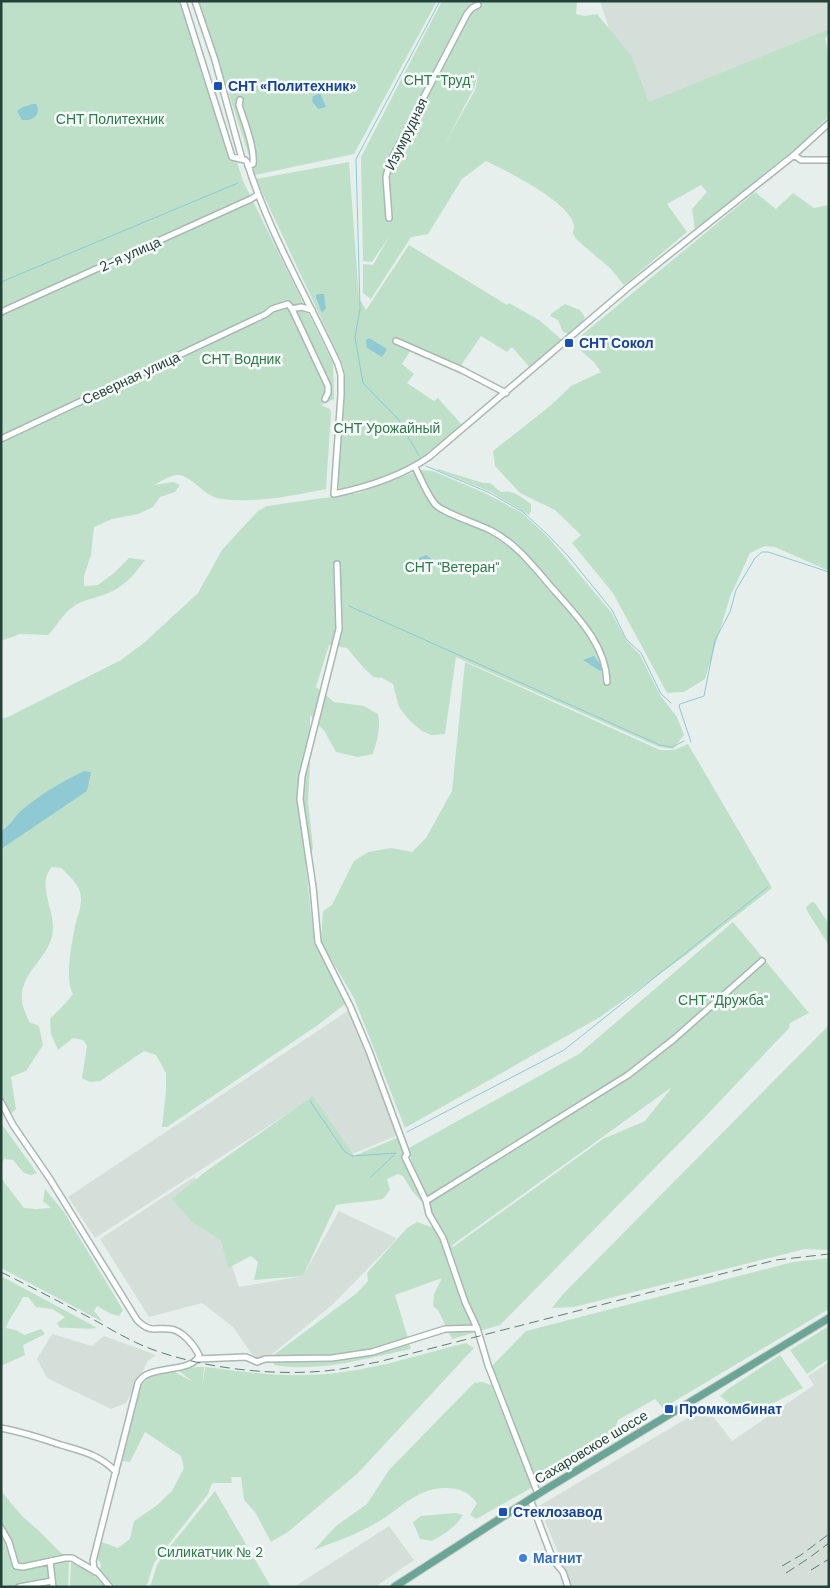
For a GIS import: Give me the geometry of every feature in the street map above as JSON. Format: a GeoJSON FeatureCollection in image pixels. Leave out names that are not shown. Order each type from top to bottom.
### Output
{"type":"FeatureCollection","features":[{"type":"Feature","properties":{"kind":"main road","name":"Сахаровское шоссе"},"geometry":{"type":"LineString","coordinates":[[394,1587],[538,1494],[829,1318]]}},
{"type":"Feature","properties":{"kind":"street"},"geometry":{"type":"LineString","coordinates":[[183,1],[232,157],[245,160],[257,195],[338,364],[341,375],[334,494],[369,486],[415,467],[429,457],[653,267],[794,155],[829,123]]}},
{"type":"Feature","properties":{"kind":"street"},"geometry":{"type":"LineString","coordinates":[[195,1],[215,60],[242,159]]}},
{"type":"Feature","properties":{"kind":"street","name":"Изумрудная"},"geometry":{"type":"LineString","coordinates":[[389,218],[386,177],[389,164],[467,14],[478,5]]}},
{"type":"Feature","properties":{"kind":"street"},"geometry":{"type":"LineString","coordinates":[[240,100],[239,105],[251,145],[253,160],[253,164],[248,166]]}},
{"type":"Feature","properties":{"kind":"street"},"geometry":{"type":"LineString","coordinates":[[794,155],[801,160],[829,160]]}},
{"type":"Feature","properties":{"kind":"street","name":"2-я улица"},"geometry":{"type":"LineString","coordinates":[[1,312],[257,195]]}},
{"type":"Feature","properties":{"kind":"street"},"geometry":{"type":"LineString","coordinates":[[290,306],[312,310]]}},
{"type":"Feature","properties":{"kind":"street"},"geometry":{"type":"LineString","coordinates":[[290,306],[328,386],[328,393],[325,399]]}},
{"type":"Feature","properties":{"kind":"street","name":"Северная улица"},"geometry":{"type":"LineString","coordinates":[[1,439],[261,316],[272,309],[290,306]]}},
{"type":"Feature","properties":{"kind":"street"},"geometry":{"type":"LineString","coordinates":[[396,341],[462,370],[506,393]]}},
{"type":"Feature","properties":{"kind":"street"},"geometry":{"type":"LineString","coordinates":[[415,467],[435,504],[490,530],[511,544],[536,567],[573,611],[595,643],[607,670],[608,682]]}},
{"type":"Feature","properties":{"kind":"street"},"geometry":{"type":"LineString","coordinates":[[337,564],[339,630],[302,776],[300,800],[313,887],[318,942],[350,1006],[365,1042],[406,1151],[405,1157],[426,1201],[429,1214],[443,1238],[465,1302],[477,1328],[491,1374],[538,1494]]}},
{"type":"Feature","properties":{"kind":"street"},"geometry":{"type":"LineString","coordinates":[[426,1201],[628,1075],[674,1039],[762,961]]}},
{"type":"Feature","properties":{"kind":"street"},"geometry":{"type":"LineString","coordinates":[[1,1102],[13,1125],[50,1178],[137,1320],[151,1329],[176,1330],[196,1350],[199,1355],[198,1359]]}},
{"type":"Feature","properties":{"kind":"street"},"geometry":{"type":"LineString","coordinates":[[110,1587],[94,1568],[94,1561],[138,1383],[143,1377],[149,1373],[187,1365],[198,1359],[246,1357],[256,1362],[265,1358],[332,1358],[372,1352],[445,1329],[477,1328]]}},
{"type":"Feature","properties":{"kind":"street"},"geometry":{"type":"LineString","coordinates":[[1,1428],[83,1450],[105,1462],[116,1472]]}},
{"type":"Feature","properties":{"kind":"street"},"geometry":{"type":"LineString","coordinates":[[530,1499],[553,1560],[563,1572],[568,1587]]}},
{"type":"Feature","properties":{"kind":"street"},"geometry":{"type":"LineString","coordinates":[[1,1528],[9,1542],[16,1566],[23,1567],[72,1558],[97,1572]]}},
{"type":"Feature","properties":{"kind":"street"},"geometry":{"type":"LineString","coordinates":[[19,1587],[53,1584],[50,1561]]}},
{"type":"Feature","properties":{"kind":"shaded area"},"geometry":{"type":"Polygon","coordinates":[[[600,1],[829,1],[829,33],[635,109],[600,1]]]}},
{"type":"Feature","properties":{"kind":"shaded area"},"geometry":{"type":"Polygon","coordinates":[[[349,1010],[398,1135],[350,1155],[312,1098],[95,1238],[68,1197],[349,1010]]]}},
{"type":"Feature","properties":{"kind":"shaded area"},"geometry":{"type":"Polygon","coordinates":[[[194,1177],[215,1215],[239,1287],[303,1276],[339,1211],[396,1238],[332,1305],[270,1356],[256,1360],[233,1327],[202,1303],[149,1317],[100,1239],[194,1177]]]}},
{"type":"Feature","properties":{"kind":"shaded area"},"geometry":{"type":"Polygon","coordinates":[[[52,1334],[92,1346],[104,1336],[156,1355],[148,1361],[126,1403],[111,1409],[47,1378],[37,1359],[52,1334]]]}},
{"type":"Feature","properties":{"kind":"shaded area"},"geometry":{"type":"Polygon","coordinates":[[[829,1362],[829,1587],[572,1587],[539,1506],[706,1407],[732,1441],[814,1385],[808,1376],[829,1362]]]}},
{"type":"Feature","properties":{"kind":"shaded area"},"geometry":{"type":"Polygon","coordinates":[[[389,1526],[414,1560],[375,1587],[294,1587],[389,1526]]]}},
{"type":"Feature","properties":{"kind":"green space"},"geometry":{"type":"Polygon","coordinates":[[[1,1],[186,1],[243,181],[333,363],[334,399],[321,405],[330,409],[331,412],[326,489],[274,498],[235,500],[216,498],[189,479],[179,475],[166,478],[154,485],[173,482],[180,485],[175,492],[160,497],[153,507],[138,514],[112,519],[94,527],[91,555],[84,576],[84,586],[98,585],[129,558],[145,560],[130,578],[114,590],[74,606],[48,635],[20,634],[1,641],[1,1]]]}},
{"type":"Feature","properties":{"kind":"green space"},"geometry":{"type":"Polygon","coordinates":[[[199,1],[437,1],[354,154],[255,175],[199,1]]]}},
{"type":"Feature","properties":{"kind":"green space","name":"СНТ \"Труд\""},"geometry":{"type":"Polygon","coordinates":[[[442,1],[577,1],[576,14],[585,16],[597,14],[631,55],[649,102],[827,30],[829,27],[829,33],[825,39],[829,55],[829,116],[803,142],[695,230],[692,209],[707,192],[701,185],[667,204],[687,232],[624,285],[611,269],[577,240],[573,234],[574,226],[570,217],[562,207],[536,188],[486,161],[462,179],[428,234],[411,237],[371,299],[363,293],[363,264],[373,265],[389,237],[372,262],[363,261],[361,157],[442,1]],[[480,68],[474,88],[446,142],[475,90],[480,68]]]}},
{"type":"Feature","properties":{"kind":"green space","name":"СНТ Урожайный"},"geometry":{"type":"Polygon","coordinates":[[[349,162],[359,298],[366,310],[409,245],[507,305],[509,303],[539,320],[562,340],[531,369],[512,347],[507,352],[481,336],[458,370],[411,350],[402,364],[414,374],[407,383],[434,401],[438,398],[463,426],[416,465],[397,474],[342,491],[337,485],[345,375],[343,365],[256,179],[349,162]]]}},
{"type":"Feature","properties":{"kind":"green space"},"geometry":{"type":"Polygon","coordinates":[[[755,192],[776,209],[793,193],[814,208],[829,205],[829,571],[775,547],[765,546],[750,553],[730,597],[705,679],[684,692],[667,693],[613,593],[572,543],[581,535],[555,510],[520,493],[495,466],[493,451],[550,406],[571,386],[601,372],[594,362],[578,348],[577,339],[755,192]]]}},
{"type":"Feature","properties":{"kind":"green space"},"geometry":{"type":"Polygon","coordinates":[[[565,304],[580,310],[585,317],[568,334],[563,332],[558,320],[550,316],[565,304]]]}},
{"type":"Feature","properties":{"kind":"green space"},"geometry":{"type":"Polygon","coordinates":[[[438,469],[483,483],[490,483],[501,492],[513,493],[531,504],[531,511],[529,515],[491,492],[438,469]]]}},
{"type":"Feature","properties":{"kind":"green space","name":"СНТ \"Ветеран\""},"geometry":{"type":"Polygon","coordinates":[[[419,470],[433,471],[487,494],[522,513],[548,537],[611,612],[626,640],[640,655],[660,695],[677,717],[684,735],[673,749],[659,747],[456,657],[445,734],[431,735],[422,731],[409,720],[399,707],[393,684],[382,678],[373,677],[347,648],[329,645],[316,687],[334,702],[364,706],[378,714],[379,724],[373,754],[358,757],[336,752],[325,732],[310,715],[308,802],[313,848],[306,868],[312,922],[317,945],[345,1004],[318,1025],[167,1127],[162,1127],[166,1073],[156,1055],[144,1051],[100,1081],[90,1082],[82,1078],[87,1046],[83,1040],[73,1038],[58,1050],[51,1034],[50,1019],[73,994],[70,987],[69,970],[75,926],[81,901],[79,888],[72,878],[61,868],[52,867],[46,880],[46,888],[53,927],[52,938],[43,956],[26,980],[22,1000],[29,1022],[39,1026],[43,1045],[26,1071],[11,1077],[16,1109],[11,1114],[1,1096],[1,719],[121,660],[145,642],[198,593],[222,550],[258,511],[267,506],[359,493],[419,470]]]}},
{"type":"Feature","properties":{"kind":"green space"},"geometry":{"type":"Polygon","coordinates":[[[465,662],[660,750],[674,750],[688,744],[772,888],[686,955],[600,1017],[405,1128],[354,998],[321,942],[323,911],[332,905],[354,861],[368,852],[391,848],[412,852],[426,838],[452,791],[465,662]]]}},
{"type":"Feature","properties":{"kind":"green space"},"geometry":{"type":"Polygon","coordinates":[[[812,902],[815,903],[829,924],[828,944],[806,909],[812,902]]]}},
{"type":"Feature","properties":{"kind":"green space","name":"СНТ \"Дружба\""},"geometry":{"type":"Polygon","coordinates":[[[733,922],[809,1013],[790,1023],[789,1028],[704,1118],[500,1325],[452,1339],[438,1310],[433,1306],[434,1294],[442,1278],[395,1295],[411,1349],[326,1366],[291,1367],[274,1365],[275,1354],[357,1293],[368,1281],[367,1273],[407,1228],[417,1222],[431,1227],[440,1234],[407,1149],[579,1054],[733,922]],[[672,1087],[451,1246],[453,1247],[603,1139],[645,1121],[672,1087]]]}},
{"type":"Feature","properties":{"kind":"green space"},"geometry":{"type":"Polygon","coordinates":[[[829,1025],[829,1250],[805,1249],[574,1307],[552,1308],[563,1294],[829,1025]]]}},
{"type":"Feature","properties":{"kind":"green space"},"geometry":{"type":"Polygon","coordinates":[[[313,1096],[354,1156],[399,1137],[424,1204],[412,1191],[403,1176],[398,1174],[387,1179],[390,1190],[383,1199],[336,1205],[303,1276],[254,1280],[258,1262],[251,1256],[228,1268],[221,1240],[193,1223],[172,1199],[205,1172],[313,1096]]]}},
{"type":"Feature","properties":{"kind":"green space"},"geometry":{"type":"Polygon","coordinates":[[[1,1123],[37,1173],[31,1175],[24,1173],[13,1160],[4,1159],[1,1164],[1,1123]]]}},
{"type":"Feature","properties":{"kind":"green space"},"geometry":{"type":"Polygon","coordinates":[[[1,1178],[24,1208],[51,1208],[43,1201],[45,1189],[64,1212],[123,1310],[119,1316],[97,1306],[94,1311],[103,1322],[1,1268],[1,1178]]]}},
{"type":"Feature","properties":{"kind":"green space"},"geometry":{"type":"Polygon","coordinates":[[[829,1258],[829,1309],[663,1408],[655,1399],[618,1420],[611,1441],[538,1484],[492,1366],[526,1331],[793,1262],[829,1258]]]}},
{"type":"Feature","properties":{"kind":"green space"},"geometry":{"type":"Polygon","coordinates":[[[1,1276],[97,1328],[60,1328],[57,1323],[65,1317],[52,1309],[36,1307],[28,1297],[23,1297],[6,1328],[16,1330],[24,1335],[41,1329],[45,1334],[23,1345],[25,1355],[1,1366],[1,1276]]]}},
{"type":"Feature","properties":{"kind":"green space"},"geometry":{"type":"Polygon","coordinates":[[[829,1326],[829,1359],[807,1374],[790,1350],[829,1326]]]}},
{"type":"Feature","properties":{"kind":"green space"},"geometry":{"type":"Polygon","coordinates":[[[466,1343],[474,1348],[358,1473],[288,1532],[271,1542],[255,1512],[244,1500],[241,1477],[231,1477],[232,1483],[212,1483],[208,1494],[154,1563],[145,1587],[116,1587],[100,1570],[101,1565],[97,1557],[102,1542],[118,1548],[130,1539],[134,1521],[156,1506],[172,1491],[184,1468],[181,1456],[145,1432],[130,1462],[121,1461],[141,1385],[150,1376],[163,1372],[175,1372],[193,1382],[179,1371],[194,1367],[204,1367],[202,1388],[205,1367],[279,1375],[325,1374],[386,1364],[466,1343]]]}},
{"type":"Feature","properties":{"kind":"green space"},"geometry":{"type":"Polygon","coordinates":[[[780,1355],[803,1388],[746,1417],[720,1396],[728,1389],[780,1355]]]}},
{"type":"Feature","properties":{"kind":"green space"},"geometry":{"type":"Polygon","coordinates":[[[483,1382],[491,1385],[533,1487],[476,1519],[470,1515],[477,1503],[471,1496],[457,1489],[437,1488],[409,1500],[367,1528],[314,1550],[336,1526],[367,1504],[389,1470],[474,1383],[483,1382]]]}},
{"type":"Feature","properties":{"kind":"green space"},"geometry":{"type":"Polygon","coordinates":[[[1,1491],[22,1516],[69,1561],[68,1587],[1,1587],[1,1491]]]}},
{"type":"Feature","properties":{"kind":"green space","name":"Силикатчик № 2"},"geometry":{"type":"Polygon","coordinates":[[[215,1491],[271,1587],[150,1587],[157,1565],[164,1554],[215,1491]]]}},
{"type":"Feature","properties":{"kind":"green space"},"geometry":{"type":"Polygon","coordinates":[[[456,1513],[463,1515],[449,1530],[432,1541],[420,1539],[413,1522],[421,1516],[456,1513]]]}},
{"type":"Feature","properties":{"kind":"green space"},"geometry":{"type":"Polygon","coordinates":[[[71,1563],[85,1568],[105,1587],[70,1587],[71,1563]]]}},
{"type":"Feature","properties":{"kind":"water"},"geometry":{"type":"Polygon","coordinates":[[[320,93],[326,107],[318,109],[312,101],[313,96],[320,93]]]}},
{"type":"Feature","properties":{"kind":"water"},"geometry":{"type":"Polygon","coordinates":[[[36,104],[38,108],[37,114],[33,118],[22,120],[17,111],[36,104]]]}},
{"type":"Feature","properties":{"kind":"water"},"geometry":{"type":"Polygon","coordinates":[[[319,294],[324,294],[326,308],[323,312],[316,297],[319,294]]]}},
{"type":"Feature","properties":{"kind":"water"},"geometry":{"type":"Polygon","coordinates":[[[369,338],[387,349],[382,357],[367,348],[366,340],[369,338]]]}},
{"type":"Feature","properties":{"kind":"water"},"geometry":{"type":"Polygon","coordinates":[[[426,555],[433,560],[429,567],[420,562],[419,558],[426,555]]]}},
{"type":"Feature","properties":{"kind":"water"},"geometry":{"type":"Polygon","coordinates":[[[594,656],[604,669],[600,671],[583,660],[594,656]]]}},
{"type":"Feature","properties":{"kind":"water"},"geometry":{"type":"Polygon","coordinates":[[[84,771],[91,772],[87,791],[1,849],[1,831],[20,812],[52,788],[84,771]]]}},
{"type":"Feature","properties":{"kind":"waterway"},"geometry":{"type":"LineString","coordinates":[[419,456],[398,419],[363,383],[355,337],[360,309],[356,159],[440,1]]}},
{"type":"Feature","properties":{"kind":"waterway"},"geometry":{"type":"LineString","coordinates":[[1,282],[238,183]]}},
{"type":"Feature","properties":{"kind":"waterway"},"geometry":{"type":"LineString","coordinates":[[426,466],[490,493],[523,512],[548,535],[569,557],[612,610],[626,639],[641,653],[661,694],[671,703]]}},
{"type":"Feature","properties":{"kind":"waterway"},"geometry":{"type":"LineString","coordinates":[[691,742],[679,706],[704,696],[715,640],[730,612],[736,590],[755,558],[762,552],[768,552],[829,572]]}},
{"type":"Feature","properties":{"kind":"waterway"},"geometry":{"type":"LineString","coordinates":[[349,606],[660,745],[672,747],[684,741]]}},
{"type":"Feature","properties":{"kind":"waterway"},"geometry":{"type":"LineString","coordinates":[[407,1132],[564,1050],[768,887]]}},
{"type":"Feature","properties":{"kind":"waterway"},"geometry":{"type":"LineString","coordinates":[[310,1101],[344,1151],[352,1156],[396,1153],[371,1177]]}},
{"type":"Feature","properties":{"kind":"railway"},"geometry":{"type":"LineString","coordinates":[[1,1272],[133,1341],[168,1355],[242,1370],[318,1372],[378,1362],[776,1260],[829,1254]]}},
{"type":"Feature","properties":{"kind":"railway"},"geometry":{"type":"LineString","coordinates":[[782,1566],[801,1555],[829,1534]]}},
{"type":"Feature","properties":{"kind":"railway"},"geometry":{"type":"LineString","coordinates":[[786,1573],[829,1543]]}},
{"type":"Feature","properties":{"kind":"railway"},"geometry":{"type":"LineString","coordinates":[[811,1570],[829,1559]]}},
{"type":"Feature","properties":{"kind":"place","name":"СНТ «Политехник»"},"geometry":{"type":"Point","coordinates":[218,86]}},
{"type":"Feature","properties":{"kind":"place","name":"СНТ Сокол"},"geometry":{"type":"Point","coordinates":[569,343]}},
{"type":"Feature","properties":{"kind":"place","name":"Промкомбинат"},"geometry":{"type":"Point","coordinates":[669,1409]}},
{"type":"Feature","properties":{"kind":"place","name":"Стеклозавод"},"geometry":{"type":"Point","coordinates":[503,1512]}},
{"type":"Feature","properties":{"kind":"place","name":"Магнит"},"geometry":{"type":"Point","coordinates":[523,1558]}},
{"type":"Feature","properties":{"kind":"park label","name":"СНТ Политехник"},"geometry":{"type":"Point","coordinates":[110,119]}},
{"type":"Feature","properties":{"kind":"park label","name":"СНТ Водник"},"geometry":{"type":"Point","coordinates":[241,359]}}]}
